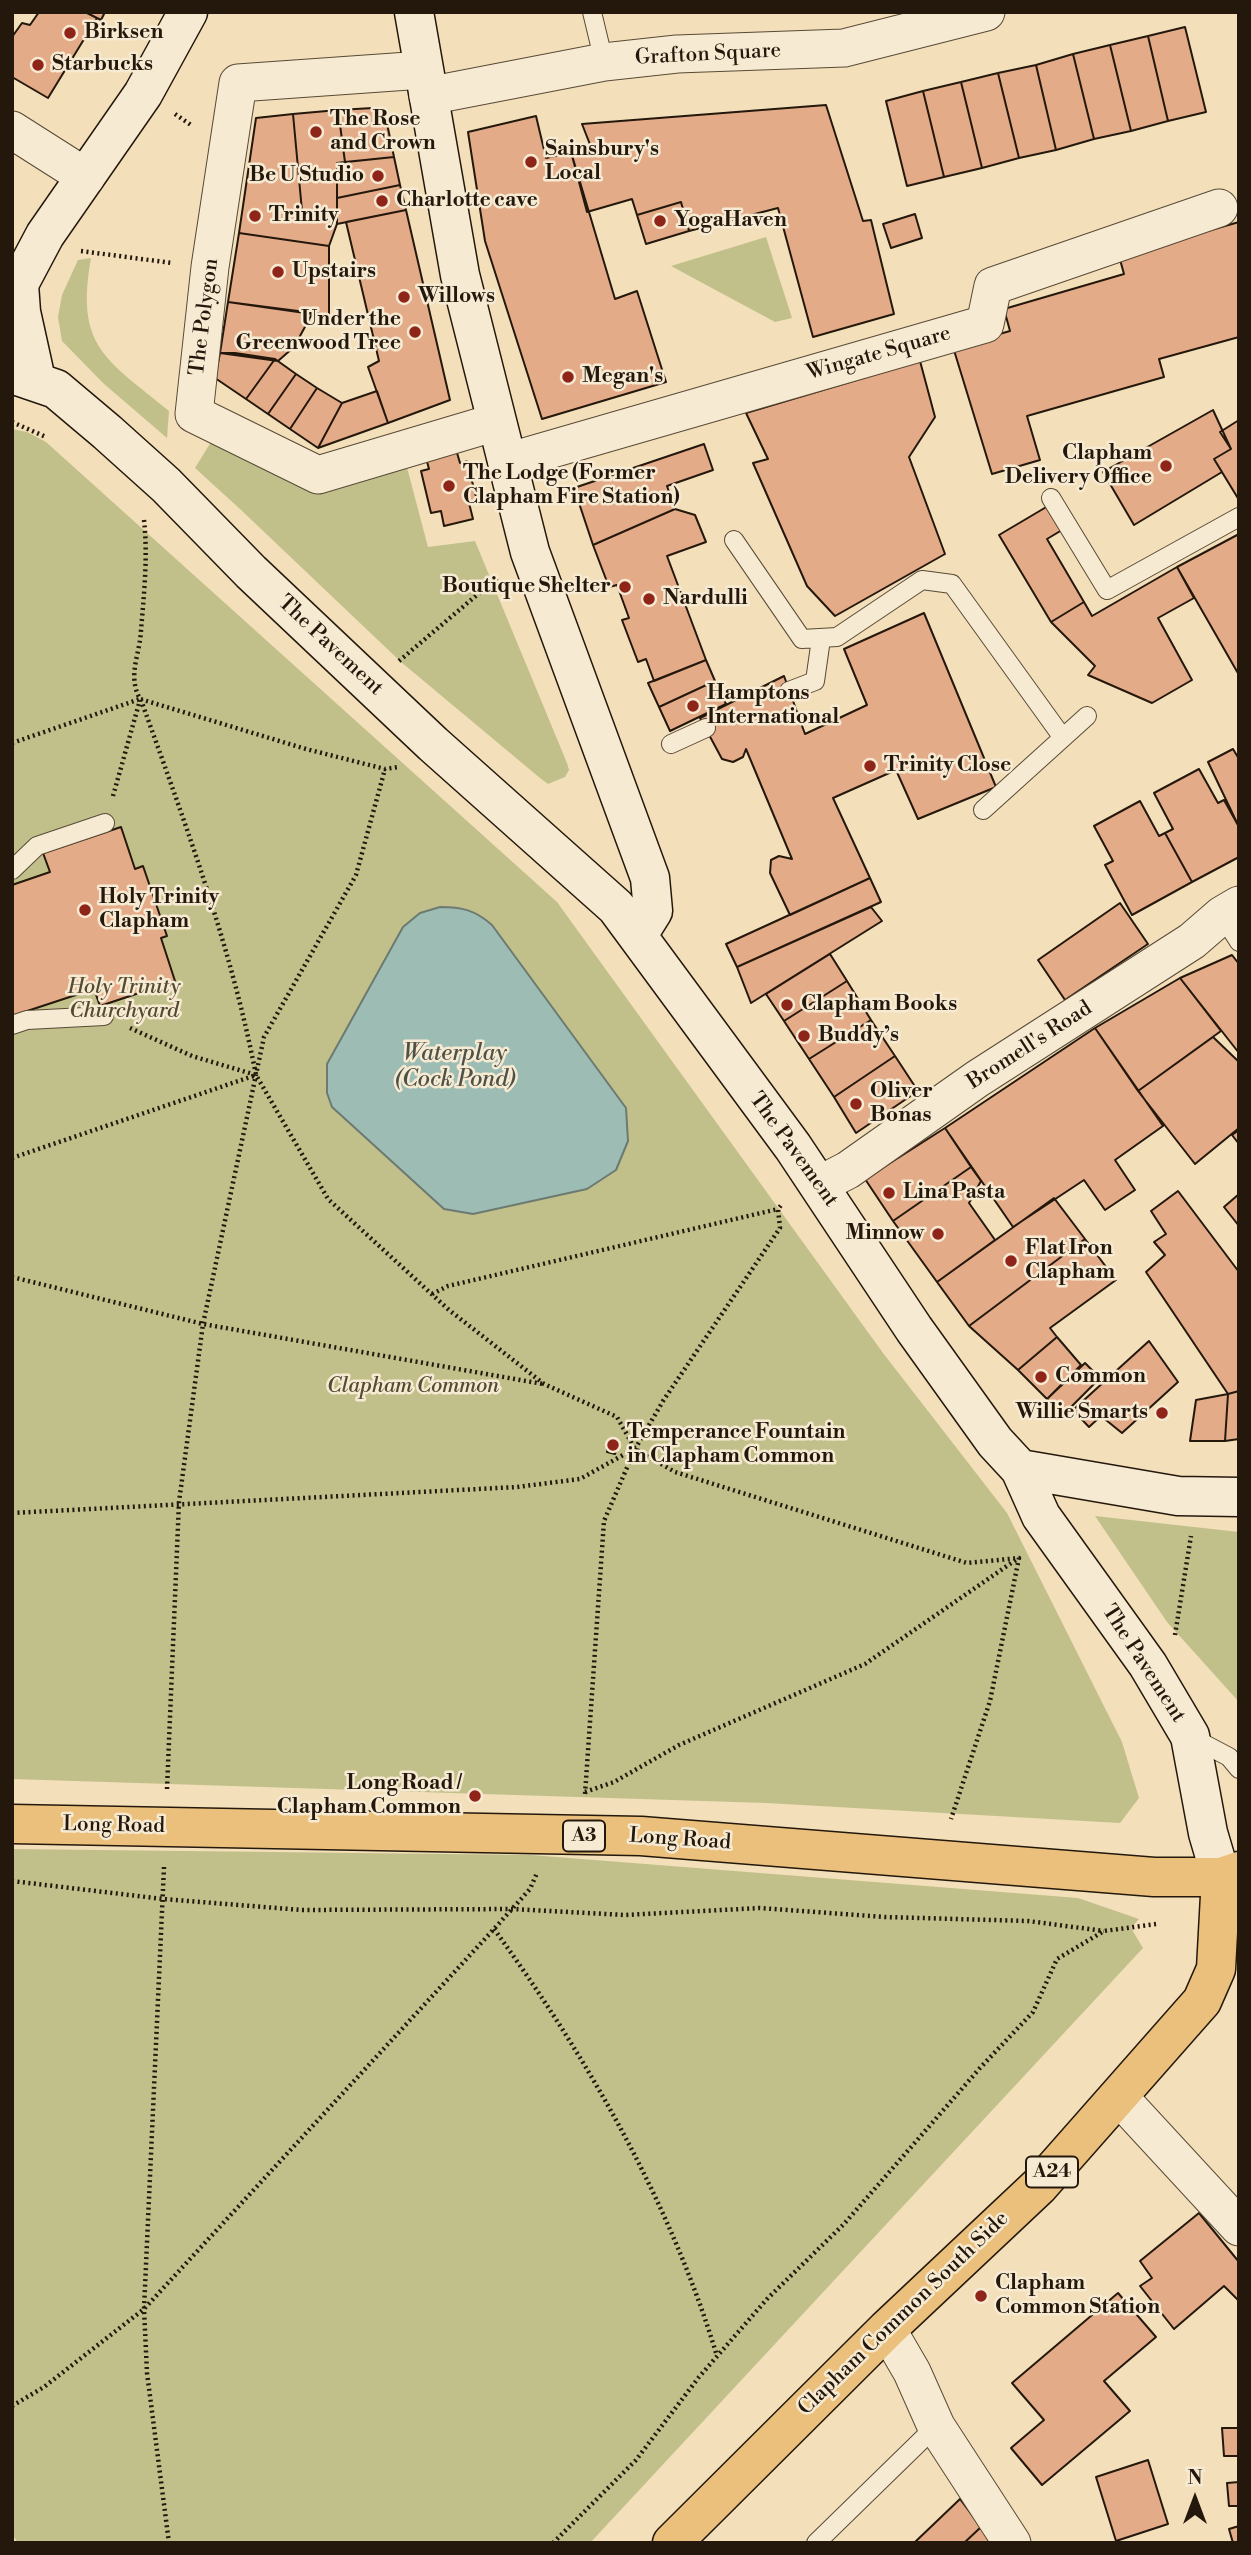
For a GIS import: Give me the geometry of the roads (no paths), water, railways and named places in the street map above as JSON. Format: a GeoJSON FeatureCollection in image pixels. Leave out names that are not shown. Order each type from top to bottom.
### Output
{"type":"FeatureCollection","features":[{"type":"Feature","properties":{"kind":"highway","name":"Long Road"},"geometry":{"type":"LineString","coordinates":[[12,1824],[642,1836],[1094,1873],[1230,1874]]}},
{"type":"Feature","properties":{"kind":"highway","name":"Clapham Common South Side"},"geometry":{"type":"LineString","coordinates":[[676,2542],[887,2329],[1038,2186],[1202,2001],[1216,1969],[1230,1874]]}},
{"type":"Feature","properties":{"kind":"highway","name":"A24"},"geometry":{"type":"LineString","coordinates":[[1202,2001],[1239,1987]]}},
{"type":"Feature","properties":{"kind":"main road"},"geometry":{"type":"LineString","coordinates":[[414,12],[460,275],[530,552],[633,839],[650,878],[653,911],[638,935]]}},
{"type":"Feature","properties":{"kind":"main road"},"geometry":{"type":"LineString","coordinates":[[24,377],[21,312],[16,286],[45,235],[143,93],[183,14]]}},
{"type":"Feature","properties":{"kind":"main road","name":"The Pavement"},"geometry":{"type":"LineString","coordinates":[[24,377],[57,389],[166,485],[251,572],[433,744],[616,906],[664,976],[819,1185],[914,1329],[995,1442],[1020,1469],[1041,1516],[1148,1665],[1190,1736],[1208,1833],[1230,1874]]}},
{"type":"Feature","properties":{"kind":"main road"},"geometry":{"type":"LineString","coordinates":[[1020,1469],[1178,1496],[1239,1497]]}},
{"type":"Feature","properties":{"kind":"street","name":"Grafton Square"},"geometry":{"type":"LineString","coordinates":[[426,83],[677,54],[844,48],[986,12]]}},
{"type":"Feature","properties":{"kind":"street","name":"The Polygon"},"geometry":{"type":"LineString","coordinates":[[426,83],[238,83],[210,267],[194,414],[318,475],[496,422]]}},
{"type":"Feature","properties":{"kind":"street"},"geometry":{"type":"LineString","coordinates":[[12,130],[86,177]]}},
{"type":"Feature","properties":{"kind":"street","name":"Wingate Square"},"geometry":{"type":"LineString","coordinates":[[507,462],[985,324],[993,286],[1219,208]]}},
{"type":"Feature","properties":{"kind":"street","name":"Bromell's Road"},"geometry":{"type":"LineString","coordinates":[[819,1185],[870,1154],[976,1079],[1192,941],[1233,920]]}},
{"type":"Feature","properties":{"kind":"street"},"geometry":{"type":"LineString","coordinates":[[1119,2097],[1239,2227]]}},
{"type":"Feature","properties":{"kind":"street"},"geometry":{"type":"LineString","coordinates":[[887,2329],[912,2372],[936,2426],[1012,2543]]}},
{"type":"Feature","properties":{"kind":"lane"},"geometry":{"type":"LineString","coordinates":[[592,12],[604,62]]}},
{"type":"Feature","properties":{"kind":"lane"},"geometry":{"type":"LineString","coordinates":[[1051,498],[1107,590],[1239,517]]}},
{"type":"Feature","properties":{"kind":"lane"},"geometry":{"type":"LineString","coordinates":[[734,540],[802,639],[838,637],[922,580],[952,584],[1063,738]]}},
{"type":"Feature","properties":{"kind":"lane"},"geometry":{"type":"LineString","coordinates":[[789,691],[815,681],[821,639]]}},
{"type":"Feature","properties":{"kind":"lane"},"geometry":{"type":"LineString","coordinates":[[983,810],[1087,716]]}},
{"type":"Feature","properties":{"kind":"lane"},"geometry":{"type":"LineString","coordinates":[[671,744],[706,728]]}},
{"type":"Feature","properties":{"kind":"lane"},"geometry":{"type":"LineString","coordinates":[[12,870],[37,846],[105,823]]}},
{"type":"Feature","properties":{"kind":"lane"},"geometry":{"type":"LineString","coordinates":[[12,1025],[27,1020],[104,1016]]}},
{"type":"Feature","properties":{"kind":"lane"},"geometry":{"type":"LineString","coordinates":[[1190,1736],[1229,1757],[1239,1769]]}},
{"type":"Feature","properties":{"kind":"lane"},"geometry":{"type":"LineString","coordinates":[[816,2543],[936,2426]]}},
{"type":"Feature","properties":{"kind":"water","name":"Waterplay (Cock Pond)"},"geometry":{"type":"Polygon","coordinates":[[[440,907],[468,910],[492,925],[626,1108],[628,1141],[616,1170],[587,1189],[473,1214],[444,1209],[332,1107],[327,1093],[327,1064],[403,927],[420,913],[440,907]]]}},
{"type":"Feature","properties":{"kind":"place","name":"Birksen"},"geometry":{"type":"Point","coordinates":[70,33]}},
{"type":"Feature","properties":{"kind":"place","name":"Starbucks"},"geometry":{"type":"Point","coordinates":[38,65]}},
{"type":"Feature","properties":{"kind":"place","name":"The Rose and Crown"},"geometry":{"type":"Point","coordinates":[316,132]}},
{"type":"Feature","properties":{"kind":"place","name":"Sainsbury's Local"},"geometry":{"type":"Point","coordinates":[531,162]}},
{"type":"Feature","properties":{"kind":"place","name":"Be U Studio"},"geometry":{"type":"Point","coordinates":[378,176]}},
{"type":"Feature","properties":{"kind":"place","name":"Charlotte cave"},"geometry":{"type":"Point","coordinates":[382,201]}},
{"type":"Feature","properties":{"kind":"place","name":"Trinity"},"geometry":{"type":"Point","coordinates":[255,216]}},
{"type":"Feature","properties":{"kind":"place","name":"YogaHaven"},"geometry":{"type":"Point","coordinates":[660,221]}},
{"type":"Feature","properties":{"kind":"place","name":"Upstairs"},"geometry":{"type":"Point","coordinates":[278,272]}},
{"type":"Feature","properties":{"kind":"place","name":"Willows"},"geometry":{"type":"Point","coordinates":[404,297]}},
{"type":"Feature","properties":{"kind":"place","name":"Under the Greenwood Tree"},"geometry":{"type":"Point","coordinates":[415,332]}},
{"type":"Feature","properties":{"kind":"place","name":"Megan's"},"geometry":{"type":"Point","coordinates":[568,377]}},
{"type":"Feature","properties":{"kind":"place","name":"Clapham Delivery Office"},"geometry":{"type":"Point","coordinates":[1166,466]}},
{"type":"Feature","properties":{"kind":"place","name":"The Lodge (Former Clapham Fire Station)"},"geometry":{"type":"Point","coordinates":[449,486]}},
{"type":"Feature","properties":{"kind":"place","name":"Boutique Shelter"},"geometry":{"type":"Point","coordinates":[625,587]}},
{"type":"Feature","properties":{"kind":"place","name":"Nardulli"},"geometry":{"type":"Point","coordinates":[649,599]}},
{"type":"Feature","properties":{"kind":"place","name":"Hamptons International"},"geometry":{"type":"Point","coordinates":[693,706]}},
{"type":"Feature","properties":{"kind":"place","name":"Trinity Close"},"geometry":{"type":"Point","coordinates":[870,766]}},
{"type":"Feature","properties":{"kind":"place","name":"Holy Trinity Clapham"},"geometry":{"type":"Point","coordinates":[85,910]}},
{"type":"Feature","properties":{"kind":"place","name":"Clapham Books"},"geometry":{"type":"Point","coordinates":[787,1005]}},
{"type":"Feature","properties":{"kind":"place","name":"Buddy’s"},"geometry":{"type":"Point","coordinates":[804,1036]}},
{"type":"Feature","properties":{"kind":"place","name":"Oliver Bonas"},"geometry":{"type":"Point","coordinates":[856,1104]}},
{"type":"Feature","properties":{"kind":"place","name":"Lina Pasta"},"geometry":{"type":"Point","coordinates":[889,1193]}},
{"type":"Feature","properties":{"kind":"place","name":"Minnow"},"geometry":{"type":"Point","coordinates":[938,1234]}},
{"type":"Feature","properties":{"kind":"place","name":"Flat Iron Clapham"},"geometry":{"type":"Point","coordinates":[1011,1261]}},
{"type":"Feature","properties":{"kind":"place","name":"Common"},"geometry":{"type":"Point","coordinates":[1041,1377]}},
{"type":"Feature","properties":{"kind":"place","name":"Willie Smarts"},"geometry":{"type":"Point","coordinates":[1162,1413]}},
{"type":"Feature","properties":{"kind":"place","name":"Temperance Fountain in Clapham Common"},"geometry":{"type":"Point","coordinates":[613,1445]}},
{"type":"Feature","properties":{"kind":"place","name":"Long Road / Clapham Common"},"geometry":{"type":"Point","coordinates":[475,1796]}},
{"type":"Feature","properties":{"kind":"place","name":"Clapham Common Station"},"geometry":{"type":"Point","coordinates":[981,2296]}},
{"type":"Feature","properties":{"kind":"park label","name":"Holy Trinity Churchyard"},"geometry":{"type":"Point","coordinates":[124,1000]}},
{"type":"Feature","properties":{"kind":"park label","name":"Clapham Common"},"geometry":{"type":"Point","coordinates":[413,1387]}}]}
